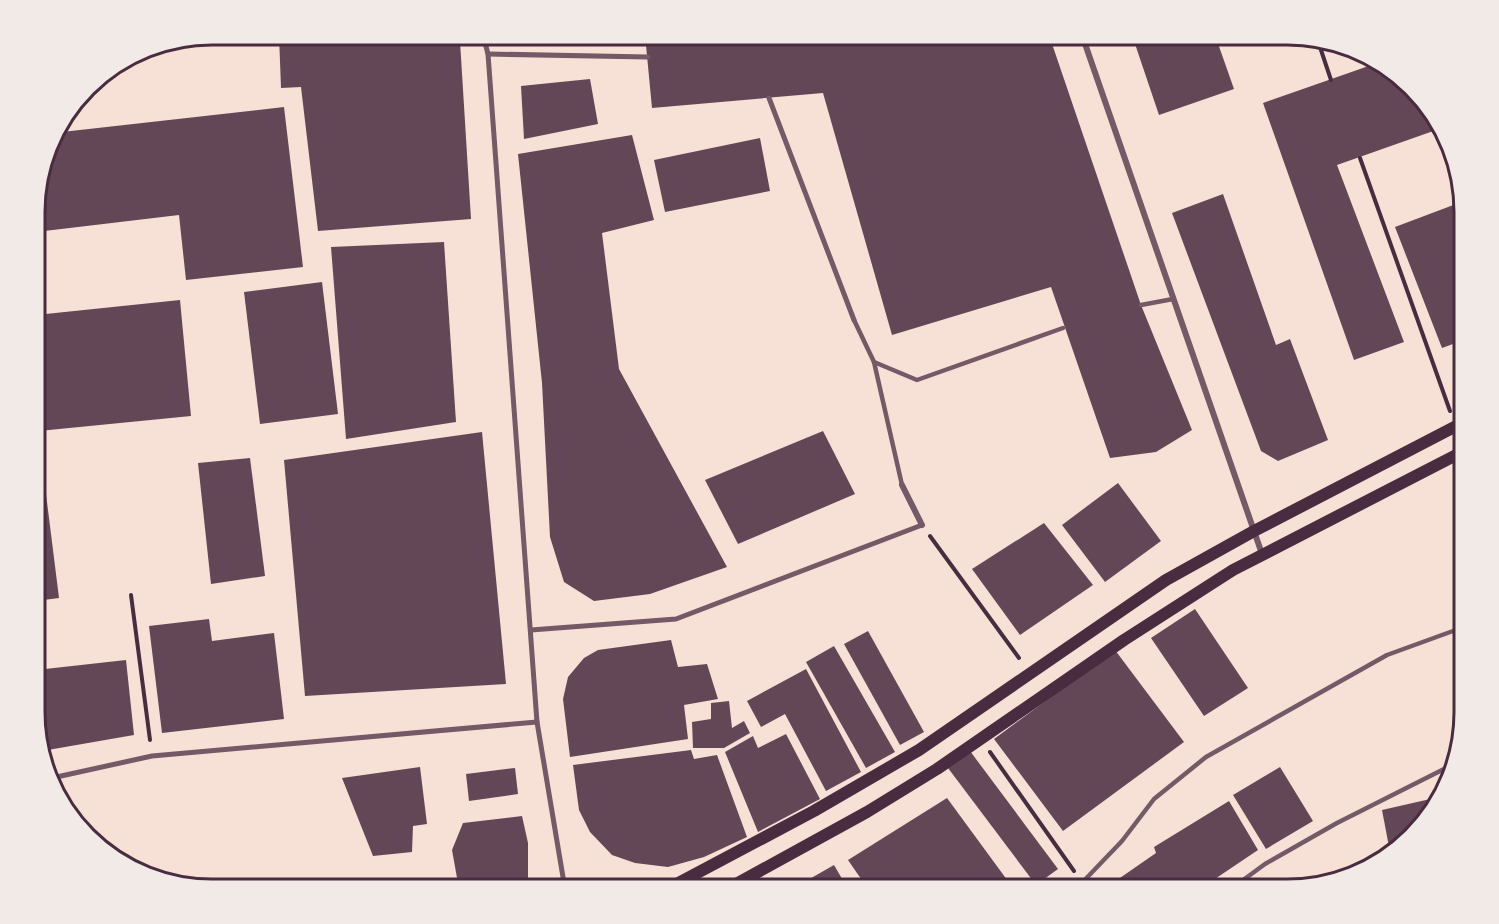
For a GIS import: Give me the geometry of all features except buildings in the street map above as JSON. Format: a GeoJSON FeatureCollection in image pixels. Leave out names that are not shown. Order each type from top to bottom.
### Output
{"type":"FeatureCollection","features":[{"type":"Feature","properties":{"kind":"main road"},"geometry":{"type":"LineString","coordinates":[[686,879],[882,773],[979,710],[1130,603],[1254,531],[1454,427]]}},
{"type":"Feature","properties":{"kind":"main road"},"geometry":{"type":"LineString","coordinates":[[745,879],[867,812],[981,740],[1157,618],[1262,554],[1454,456]]}},
{"type":"Feature","properties":{"kind":"street"},"geometry":{"type":"LineString","coordinates":[[486,45],[537,722],[563,879]]}},
{"type":"Feature","properties":{"kind":"street"},"geometry":{"type":"LineString","coordinates":[[1086,45],[1262,554]]}},
{"type":"Feature","properties":{"kind":"street"},"geometry":{"type":"LineString","coordinates":[[488,54],[648,57]]}},
{"type":"Feature","properties":{"kind":"street"},"geometry":{"type":"LineString","coordinates":[[769,98],[854,320]]}},
{"type":"Feature","properties":{"kind":"street"},"geometry":{"type":"LineString","coordinates":[[531,630],[676,619],[922,525],[902,485]]}},
{"type":"Feature","properties":{"kind":"street"},"geometry":{"type":"LineString","coordinates":[[58,777],[152,756],[537,722]]}},
{"type":"Feature","properties":{"kind":"lane"},"geometry":{"type":"LineString","coordinates":[[1142,305],[1173,298]]}},
{"type":"Feature","properties":{"kind":"lane"},"geometry":{"type":"LineString","coordinates":[[854,320],[874,362],[902,485]]}},
{"type":"Feature","properties":{"kind":"lane"},"geometry":{"type":"LineString","coordinates":[[874,362],[917,380],[1064,328]]}},
{"type":"Feature","properties":{"kind":"lane"},"geometry":{"type":"LineString","coordinates":[[1085,879],[1122,841],[1154,799],[1206,757],[1387,655],[1454,631]]}},
{"type":"Feature","properties":{"kind":"lane"},"geometry":{"type":"LineString","coordinates":[[1245,879],[1265,864],[1337,823],[1443,769]]}},
{"type":"Feature","properties":{"kind":"path"},"geometry":{"type":"LineString","coordinates":[[1321,49],[1331,80]]}},
{"type":"Feature","properties":{"kind":"path"},"geometry":{"type":"LineString","coordinates":[[1360,158],[1454,408]]}},
{"type":"Feature","properties":{"kind":"path"},"geometry":{"type":"LineString","coordinates":[[922,525],[1030,673]]}},
{"type":"Feature","properties":{"kind":"path"},"geometry":{"type":"LineString","coordinates":[[131,595],[152,756]]}},
{"type":"Feature","properties":{"kind":"path"},"geometry":{"type":"LineString","coordinates":[[981,740],[1080,879]]}}]}
